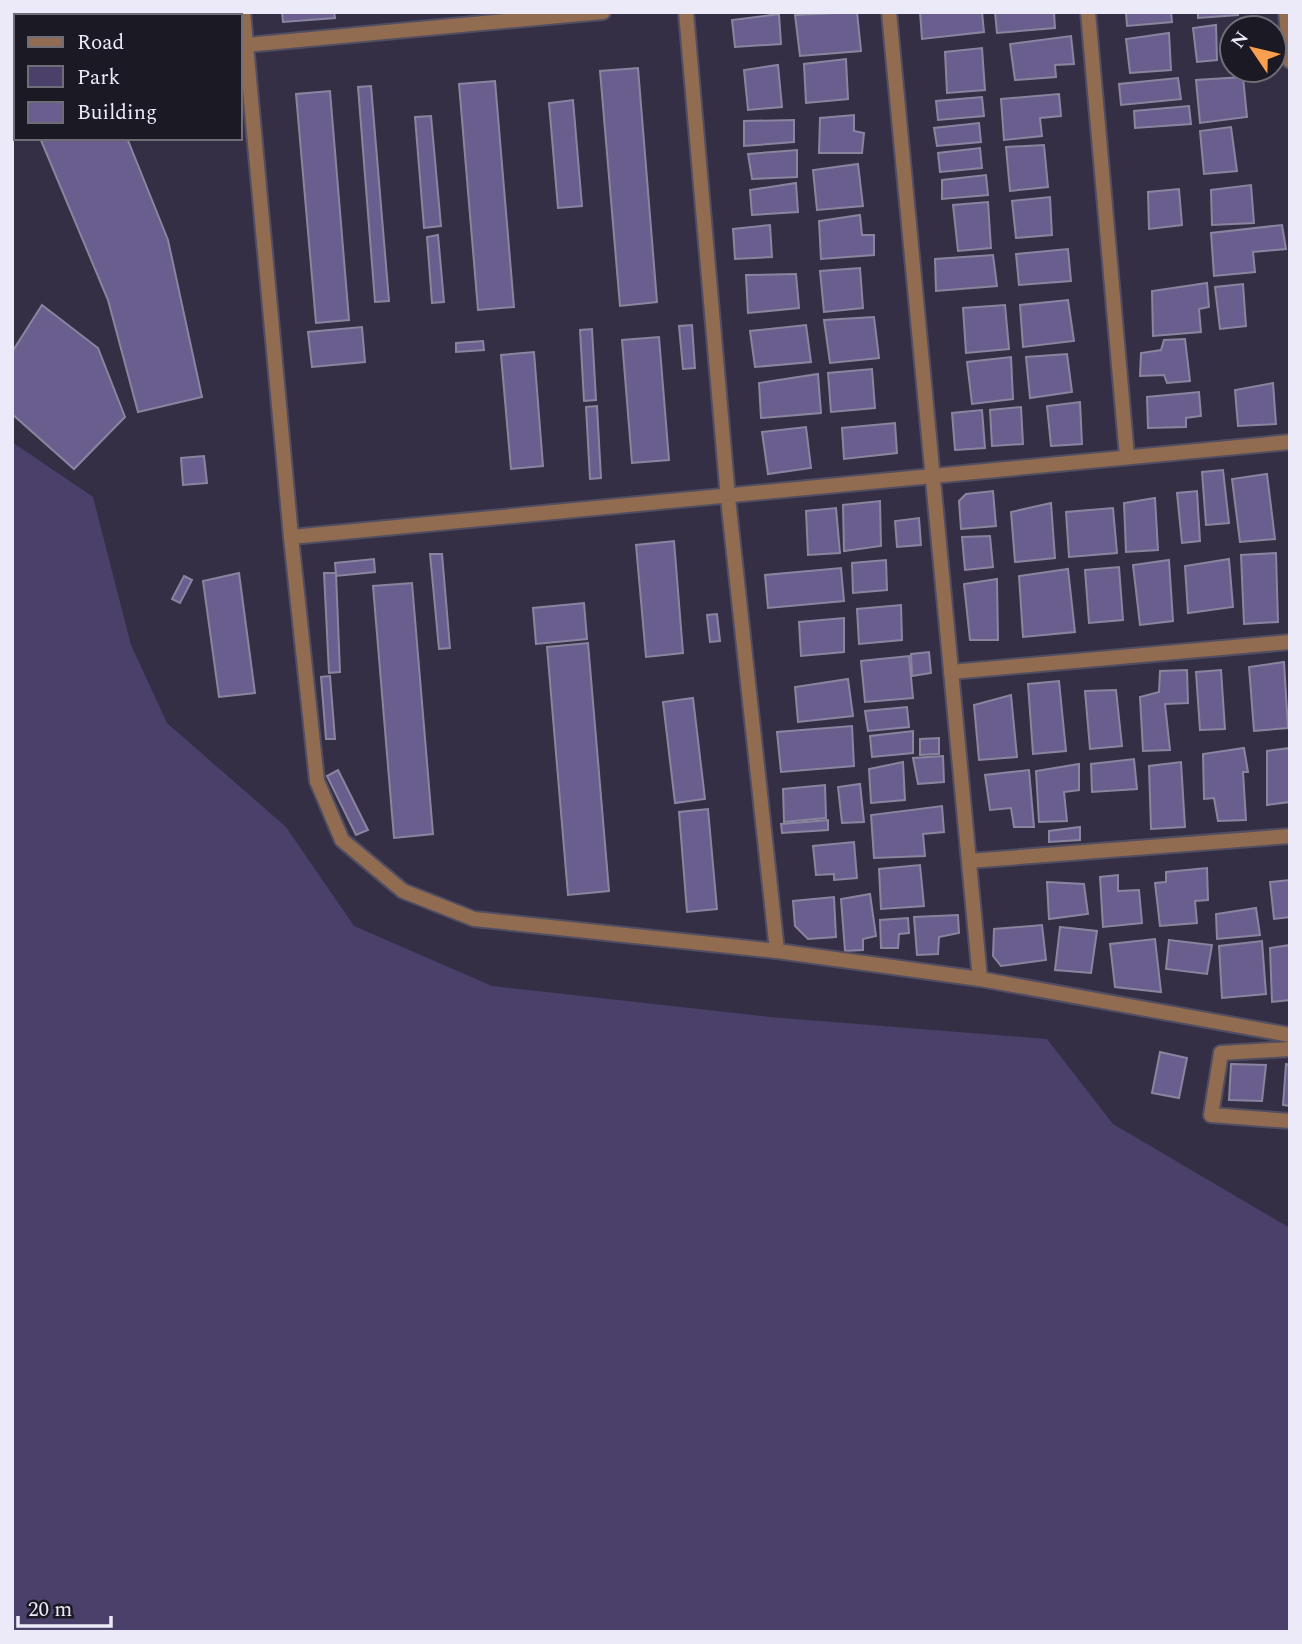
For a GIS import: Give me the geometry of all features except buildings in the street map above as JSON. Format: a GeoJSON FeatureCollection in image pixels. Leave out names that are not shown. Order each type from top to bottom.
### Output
{"type":"FeatureCollection","features":[{"type":"Feature","properties":{"kind":"street"},"geometry":{"type":"LineString","coordinates":[[243,12],[291,537],[317,781],[342,840],[403,891],[474,919],[777,951],[980,979],[1290,1035]]}},
{"type":"Feature","properties":{"kind":"street"},"geometry":{"type":"LineString","coordinates":[[245,45],[603,12]]}},
{"type":"Feature","properties":{"kind":"street"},"geometry":{"type":"LineString","coordinates":[[687,12],[728,498],[777,951]]}},
{"type":"Feature","properties":{"kind":"street"},"geometry":{"type":"LineString","coordinates":[[889,12],[980,979]]}},
{"type":"Feature","properties":{"kind":"street"},"geometry":{"type":"LineString","coordinates":[[1088,12],[1127,457]]}},
{"type":"Feature","properties":{"kind":"street"},"geometry":{"type":"LineString","coordinates":[[1286,12],[1290,61]]}},
{"type":"Feature","properties":{"kind":"street"},"geometry":{"type":"LineString","coordinates":[[291,537],[728,498],[1290,442]]}},
{"type":"Feature","properties":{"kind":"street"},"geometry":{"type":"LineString","coordinates":[[951,672],[1290,642]]}},
{"type":"Feature","properties":{"kind":"street"},"geometry":{"type":"LineString","coordinates":[[969,860],[1290,836]]}},
{"type":"Feature","properties":{"kind":"street"},"geometry":{"type":"LineString","coordinates":[[1290,1049],[1221,1053],[1211,1115],[1290,1121]]}},
{"type":"Feature","properties":{"kind":"green space"},"geometry":{"type":"Polygon","coordinates":[[[12,442],[93,497],[131,645],[167,723],[286,827],[354,926],[492,986],[770,1017],[1047,1039],[1113,1124],[1290,1228],[1290,1632],[12,1632],[12,442]]]}}]}
